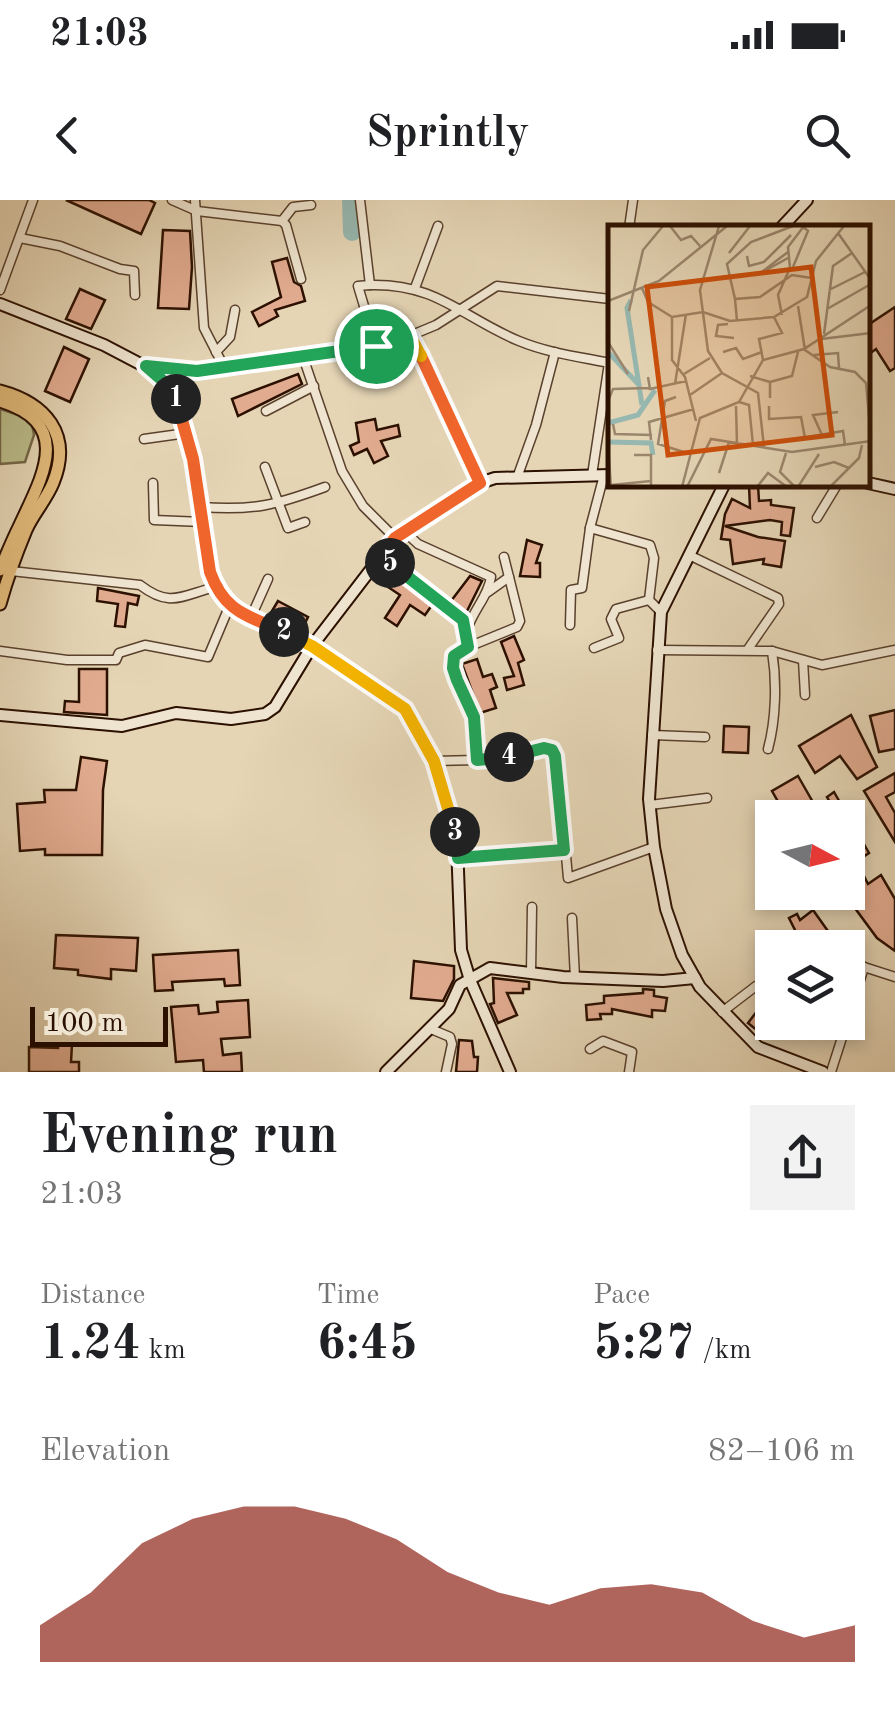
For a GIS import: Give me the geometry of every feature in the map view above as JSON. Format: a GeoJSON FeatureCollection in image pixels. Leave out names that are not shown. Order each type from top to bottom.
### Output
{"type":"FeatureCollection","features":[{"type":"Feature","properties":{"kind":"main road"},"geometry":{"type":"LineString","coordinates":[[0,391],[44,412],[53,424],[58,450],[53,484],[5,571]]}},
{"type":"Feature","properties":{"kind":"main road"},"geometry":{"type":"LineString","coordinates":[[0,401],[28,412],[42,427],[46,462],[5,571],[0,604]]}},
{"type":"Feature","properties":{"kind":"street"},"geometry":{"type":"LineString","coordinates":[[0,290],[33,200]]}},
{"type":"Feature","properties":{"kind":"street"},"geometry":{"type":"LineString","coordinates":[[172,200],[197,210],[282,221],[301,279]]}},
{"type":"Feature","properties":{"kind":"street"},"geometry":{"type":"LineString","coordinates":[[196,200],[204,328],[224,367]]}},
{"type":"Feature","properties":{"kind":"street"},"geometry":{"type":"LineString","coordinates":[[360,200],[370,285]]}},
{"type":"Feature","properties":{"kind":"street"},"geometry":{"type":"LineString","coordinates":[[629,225],[633,200]]}},
{"type":"Feature","properties":{"kind":"street"},"geometry":{"type":"LineString","coordinates":[[785,225],[807,200]]}},
{"type":"Feature","properties":{"kind":"street"},"geometry":{"type":"LineString","coordinates":[[282,221],[294,207],[311,205]]}},
{"type":"Feature","properties":{"kind":"street"},"geometry":{"type":"LineString","coordinates":[[415,288],[438,226]]}},
{"type":"Feature","properties":{"kind":"street"},"geometry":{"type":"LineString","coordinates":[[20,238],[60,246],[134,271],[135,294]]}},
{"type":"Feature","properties":{"kind":"street"},"geometry":{"type":"LineString","coordinates":[[376,346],[358,286],[399,284],[463,309],[518,341],[608,363]]}},
{"type":"Feature","properties":{"kind":"street"},"geometry":{"type":"LineString","coordinates":[[146,366],[197,371],[376,346],[411,338],[497,286],[608,299]]}},
{"type":"Feature","properties":{"kind":"street"},"geometry":{"type":"LineString","coordinates":[[0,304],[78,333],[146,366],[175,396],[202,507],[210,572],[229,607],[312,646],[405,709],[434,761],[447,798],[458,858],[461,950],[510,1072]]}},
{"type":"Feature","properties":{"kind":"street"},"geometry":{"type":"LineString","coordinates":[[216,352],[230,337],[235,310]]}},
{"type":"Feature","properties":{"kind":"street"},"geometry":{"type":"LineString","coordinates":[[411,338],[480,483]]}},
{"type":"Feature","properties":{"kind":"street"},"geometry":{"type":"LineString","coordinates":[[518,476],[554,352]]}},
{"type":"Feature","properties":{"kind":"street"},"geometry":{"type":"LineString","coordinates":[[302,354],[342,471],[363,506],[400,535],[491,577],[488,592]]}},
{"type":"Feature","properties":{"kind":"street"},"geometry":{"type":"LineString","coordinates":[[266,411],[314,386]]}},
{"type":"Feature","properties":{"kind":"street"},"geometry":{"type":"LineString","coordinates":[[570,625],[571,590],[582,588],[602,476],[608,391]]}},
{"type":"Feature","properties":{"kind":"street"},"geometry":{"type":"LineString","coordinates":[[144,439],[187,433]]}},
{"type":"Feature","properties":{"kind":"street"},"geometry":{"type":"LineString","coordinates":[[264,466],[288,528],[305,522]]}},
{"type":"Feature","properties":{"kind":"street"},"geometry":{"type":"LineString","coordinates":[[0,715],[122,726],[176,713],[230,719],[265,714],[276,707],[312,646],[400,535],[480,483],[518,476],[602,476]]}},
{"type":"Feature","properties":{"kind":"street"},"geometry":{"type":"LineString","coordinates":[[153,483],[154,520],[204,522]]}},
{"type":"Feature","properties":{"kind":"street"},"geometry":{"type":"LineString","coordinates":[[870,483],[895,489]]}},
{"type":"Feature","properties":{"kind":"street"},"geometry":{"type":"LineString","coordinates":[[202,507],[243,510],[277,505],[325,487]]}},
{"type":"Feature","properties":{"kind":"street"},"geometry":{"type":"LineString","coordinates":[[723,488],[661,612],[652,735],[650,804],[654,847],[666,909],[695,978],[758,1047],[818,1071]]}},
{"type":"Feature","properties":{"kind":"street"},"geometry":{"type":"LineString","coordinates":[[817,518],[835,488]]}},
{"type":"Feature","properties":{"kind":"street"},"geometry":{"type":"LineString","coordinates":[[590,528],[650,544],[654,558],[650,600],[661,612]]}},
{"type":"Feature","properties":{"kind":"street"},"geometry":{"type":"LineString","coordinates":[[690,555],[778,598],[779,604],[748,649]]}},
{"type":"Feature","properties":{"kind":"street"},"geometry":{"type":"LineString","coordinates":[[380,556],[457,614],[466,630],[468,647]]}},
{"type":"Feature","properties":{"kind":"street"},"geometry":{"type":"LineString","coordinates":[[477,760],[474,717],[453,668],[454,656],[517,627],[520,621],[504,557]]}},
{"type":"Feature","properties":{"kind":"street"},"geometry":{"type":"LineString","coordinates":[[5,571],[135,584],[165,600],[215,587]]}},
{"type":"Feature","properties":{"kind":"street"},"geometry":{"type":"LineString","coordinates":[[466,630],[488,592],[509,577]]}},
{"type":"Feature","properties":{"kind":"street"},"geometry":{"type":"LineString","coordinates":[[251,617],[268,579]]}},
{"type":"Feature","properties":{"kind":"street"},"geometry":{"type":"LineString","coordinates":[[594,648],[619,638],[611,618],[616,609],[650,600]]}},
{"type":"Feature","properties":{"kind":"street"},"geometry":{"type":"LineString","coordinates":[[0,651],[68,660],[116,660],[119,653],[146,646],[208,657],[229,607]]}},
{"type":"Feature","properties":{"kind":"street"},"geometry":{"type":"LineString","coordinates":[[657,650],[772,650],[834,665],[895,650]]}},
{"type":"Feature","properties":{"kind":"street"},"geometry":{"type":"LineString","coordinates":[[768,749],[774,692],[772,650]]}},
{"type":"Feature","properties":{"kind":"street"},"geometry":{"type":"LineString","coordinates":[[803,660],[804,695]]}},
{"type":"Feature","properties":{"kind":"street"},"geometry":{"type":"LineString","coordinates":[[652,735],[706,738]]}},
{"type":"Feature","properties":{"kind":"street"},"geometry":{"type":"LineString","coordinates":[[434,761],[552,750],[558,766],[568,878],[654,847]]}},
{"type":"Feature","properties":{"kind":"street"},"geometry":{"type":"LineString","coordinates":[[650,804],[707,798]]}},
{"type":"Feature","properties":{"kind":"street"},"geometry":{"type":"LineString","coordinates":[[458,858],[564,850]]}},
{"type":"Feature","properties":{"kind":"street"},"geometry":{"type":"LineString","coordinates":[[531,973],[532,907]]}},
{"type":"Feature","properties":{"kind":"street"},"geometry":{"type":"LineString","coordinates":[[572,918],[575,978]]}},
{"type":"Feature","properties":{"kind":"street"},"geometry":{"type":"LineString","coordinates":[[865,967],[895,977]]}},
{"type":"Feature","properties":{"kind":"street"},"geometry":{"type":"LineString","coordinates":[[386,1072],[449,1009],[460,985],[490,968],[575,978],[695,978]]}},
{"type":"Feature","properties":{"kind":"street"},"geometry":{"type":"LineString","coordinates":[[722,1012],[755,987]]}},
{"type":"Feature","properties":{"kind":"street"},"geometry":{"type":"LineString","coordinates":[[431,1030],[443,1032],[452,1044],[446,1072]]}},
{"type":"Feature","properties":{"kind":"street"},"geometry":{"type":"LineString","coordinates":[[590,1049],[603,1040],[632,1052],[629,1072]]}},
{"type":"Feature","properties":{"kind":"street"},"geometry":{"type":"LineString","coordinates":[[832,1072],[841,1040]]}},
{"type":"Feature","properties":{"kind":"green space"},"geometry":{"type":"Polygon","coordinates":[[[0,409],[32,424],[34,435],[25,462],[0,464],[0,409]]]}},
{"type":"Feature","properties":{"kind":"building"},"geometry":{"type":"Polygon","coordinates":[[[66,200],[149,200],[155,203],[141,234],[66,200]]]}},
{"type":"Feature","properties":{"kind":"building"},"geometry":{"type":"Polygon","coordinates":[[[163,230],[190,231],[189,309],[158,308],[163,230]]]}},
{"type":"Feature","properties":{"kind":"building"},"geometry":{"type":"Polygon","coordinates":[[[287,258],[305,301],[275,310],[278,316],[259,326],[252,312],[281,297],[272,262],[287,258]]]}},
{"type":"Feature","properties":{"kind":"building"},"geometry":{"type":"Polygon","coordinates":[[[80,289],[105,300],[91,329],[66,319],[80,289]]]}},
{"type":"Feature","properties":{"kind":"building"},"geometry":{"type":"Polygon","coordinates":[[[895,307],[895,368],[890,371],[876,349],[872,352],[870,348],[870,324],[895,307]]]}},
{"type":"Feature","properties":{"kind":"building"},"geometry":{"type":"Polygon","coordinates":[[[64,347],[89,359],[70,402],[45,391],[64,347]]]}},
{"type":"Feature","properties":{"kind":"building"},"geometry":{"type":"Polygon","coordinates":[[[298,374],[302,384],[238,416],[232,399],[298,374]]]}},
{"type":"Feature","properties":{"kind":"building"},"geometry":{"type":"Polygon","coordinates":[[[375,419],[377,430],[398,425],[400,436],[381,441],[388,456],[374,463],[367,449],[354,455],[350,446],[359,442],[356,423],[375,419]]]}},
{"type":"Feature","properties":{"kind":"building"},"geometry":{"type":"Polygon","coordinates":[[[749,488],[758,488],[759,501],[771,500],[771,505],[794,508],[790,536],[781,535],[782,522],[770,520],[725,526],[785,541],[781,567],[763,564],[764,559],[733,564],[730,540],[721,539],[725,514],[732,499],[750,508],[749,488]]]}},
{"type":"Feature","properties":{"kind":"building"},"geometry":{"type":"Polygon","coordinates":[[[527,540],[542,545],[536,563],[540,563],[540,577],[520,576],[527,540]]]}},
{"type":"Feature","properties":{"kind":"building"},"geometry":{"type":"Polygon","coordinates":[[[387,570],[432,605],[425,615],[410,605],[397,626],[385,618],[400,595],[379,581],[387,570]]]}},
{"type":"Feature","properties":{"kind":"building"},"geometry":{"type":"Polygon","coordinates":[[[470,576],[482,581],[466,613],[451,601],[470,576]]]}},
{"type":"Feature","properties":{"kind":"building"},"geometry":{"type":"Polygon","coordinates":[[[98,588],[139,596],[137,605],[128,603],[125,627],[115,626],[118,604],[97,601],[98,588]]]}},
{"type":"Feature","properties":{"kind":"building"},"geometry":{"type":"Polygon","coordinates":[[[278,601],[308,617],[301,631],[269,616],[278,601]]]}},
{"type":"Feature","properties":{"kind":"building"},"geometry":{"type":"Polygon","coordinates":[[[514,636],[524,660],[518,663],[524,685],[507,690],[504,678],[514,676],[501,642],[514,636]]]}},
{"type":"Feature","properties":{"kind":"building"},"geometry":{"type":"Polygon","coordinates":[[[477,659],[483,677],[492,674],[497,687],[490,690],[496,708],[480,713],[462,664],[477,659]]]}},
{"type":"Feature","properties":{"kind":"building"},"geometry":{"type":"Polygon","coordinates":[[[79,669],[107,669],[107,715],[64,712],[65,701],[79,702],[79,669]]]}},
{"type":"Feature","properties":{"kind":"building"},"geometry":{"type":"Polygon","coordinates":[[[895,710],[895,749],[879,752],[870,716],[895,710]]]}},
{"type":"Feature","properties":{"kind":"building"},"geometry":{"type":"Polygon","coordinates":[[[851,715],[877,767],[857,779],[840,756],[815,773],[799,746],[851,715]]]}},
{"type":"Feature","properties":{"kind":"building"},"geometry":{"type":"Polygon","coordinates":[[[724,726],[749,727],[748,753],[723,752],[724,726]]]}},
{"type":"Feature","properties":{"kind":"building"},"geometry":{"type":"Polygon","coordinates":[[[81,757],[107,761],[102,855],[45,855],[45,849],[20,851],[17,804],[45,802],[44,790],[76,790],[81,757]]]}},
{"type":"Feature","properties":{"kind":"building"},"geometry":{"type":"Polygon","coordinates":[[[895,773],[895,792],[886,797],[895,813],[895,842],[864,791],[895,773]]]}},
{"type":"Feature","properties":{"kind":"building"},"geometry":{"type":"Polygon","coordinates":[[[798,776],[812,800],[777,800],[772,791],[798,776]]]}},
{"type":"Feature","properties":{"kind":"building"},"geometry":{"type":"Polygon","coordinates":[[[881,875],[895,899],[895,951],[877,938],[856,910],[865,910],[865,878],[868,884],[881,875]]]}},
{"type":"Feature","properties":{"kind":"building"},"geometry":{"type":"Polygon","coordinates":[[[813,910],[827,930],[795,930],[789,918],[797,914],[800,920],[813,910]]]}},
{"type":"Feature","properties":{"kind":"building"},"geometry":{"type":"Polygon","coordinates":[[[56,935],[138,938],[136,971],[111,969],[111,979],[54,968],[56,935]]]}},
{"type":"Feature","properties":{"kind":"building"},"geometry":{"type":"Polygon","coordinates":[[[238,950],[240,985],[225,986],[224,979],[172,982],[173,990],[155,991],[153,955],[238,950]]]}},
{"type":"Feature","properties":{"kind":"building"},"geometry":{"type":"Polygon","coordinates":[[[414,961],[454,966],[454,979],[443,1001],[411,998],[414,961]]]}},
{"type":"Feature","properties":{"kind":"building"},"geometry":{"type":"Polygon","coordinates":[[[493,978],[529,982],[529,989],[523,989],[523,993],[507,993],[517,1015],[498,1023],[490,1004],[494,1003],[493,978]]]}},
{"type":"Feature","properties":{"kind":"building"},"geometry":{"type":"Polygon","coordinates":[[[643,989],[667,998],[665,1011],[652,1010],[652,1017],[612,1009],[612,1014],[600,1014],[601,1019],[587,1020],[586,1005],[604,1003],[604,996],[643,993],[643,989]]]}},
{"type":"Feature","properties":{"kind":"building"},"geometry":{"type":"Polygon","coordinates":[[[248,1000],[250,1037],[221,1039],[223,1055],[241,1053],[242,1072],[204,1072],[203,1060],[176,1062],[171,1007],[198,1005],[199,1014],[218,1012],[217,1002],[248,1000]]]}},
{"type":"Feature","properties":{"kind":"building"},"geometry":{"type":"Polygon","coordinates":[[[459,1040],[472,1041],[474,1057],[478,1057],[477,1072],[456,1072],[459,1040]]]}},
{"type":"Feature","properties":{"kind":"building"},"geometry":{"type":"Polygon","coordinates":[[[58,1044],[72,1044],[71,1062],[79,1062],[79,1072],[29,1072],[29,1047],[58,1048],[58,1044]]]}},
{"type":"Feature","properties":{"kind":"waterway"},"geometry":{"type":"LineString","coordinates":[[351,200],[352,232]]}},
{"type":"Feature","properties":{"kind":"route"},"geometry":{"type":"LineString","coordinates":[[411,338],[480,483],[395,538],[380,556],[463,620],[468,647],[454,656],[453,668],[474,717],[477,760],[544,748],[552,750],[558,766],[564,850],[458,858],[447,798],[434,761],[405,709],[312,646],[229,607],[215,587],[193,459],[175,396],[146,366],[197,371],[376,346],[411,338]]}}]}
